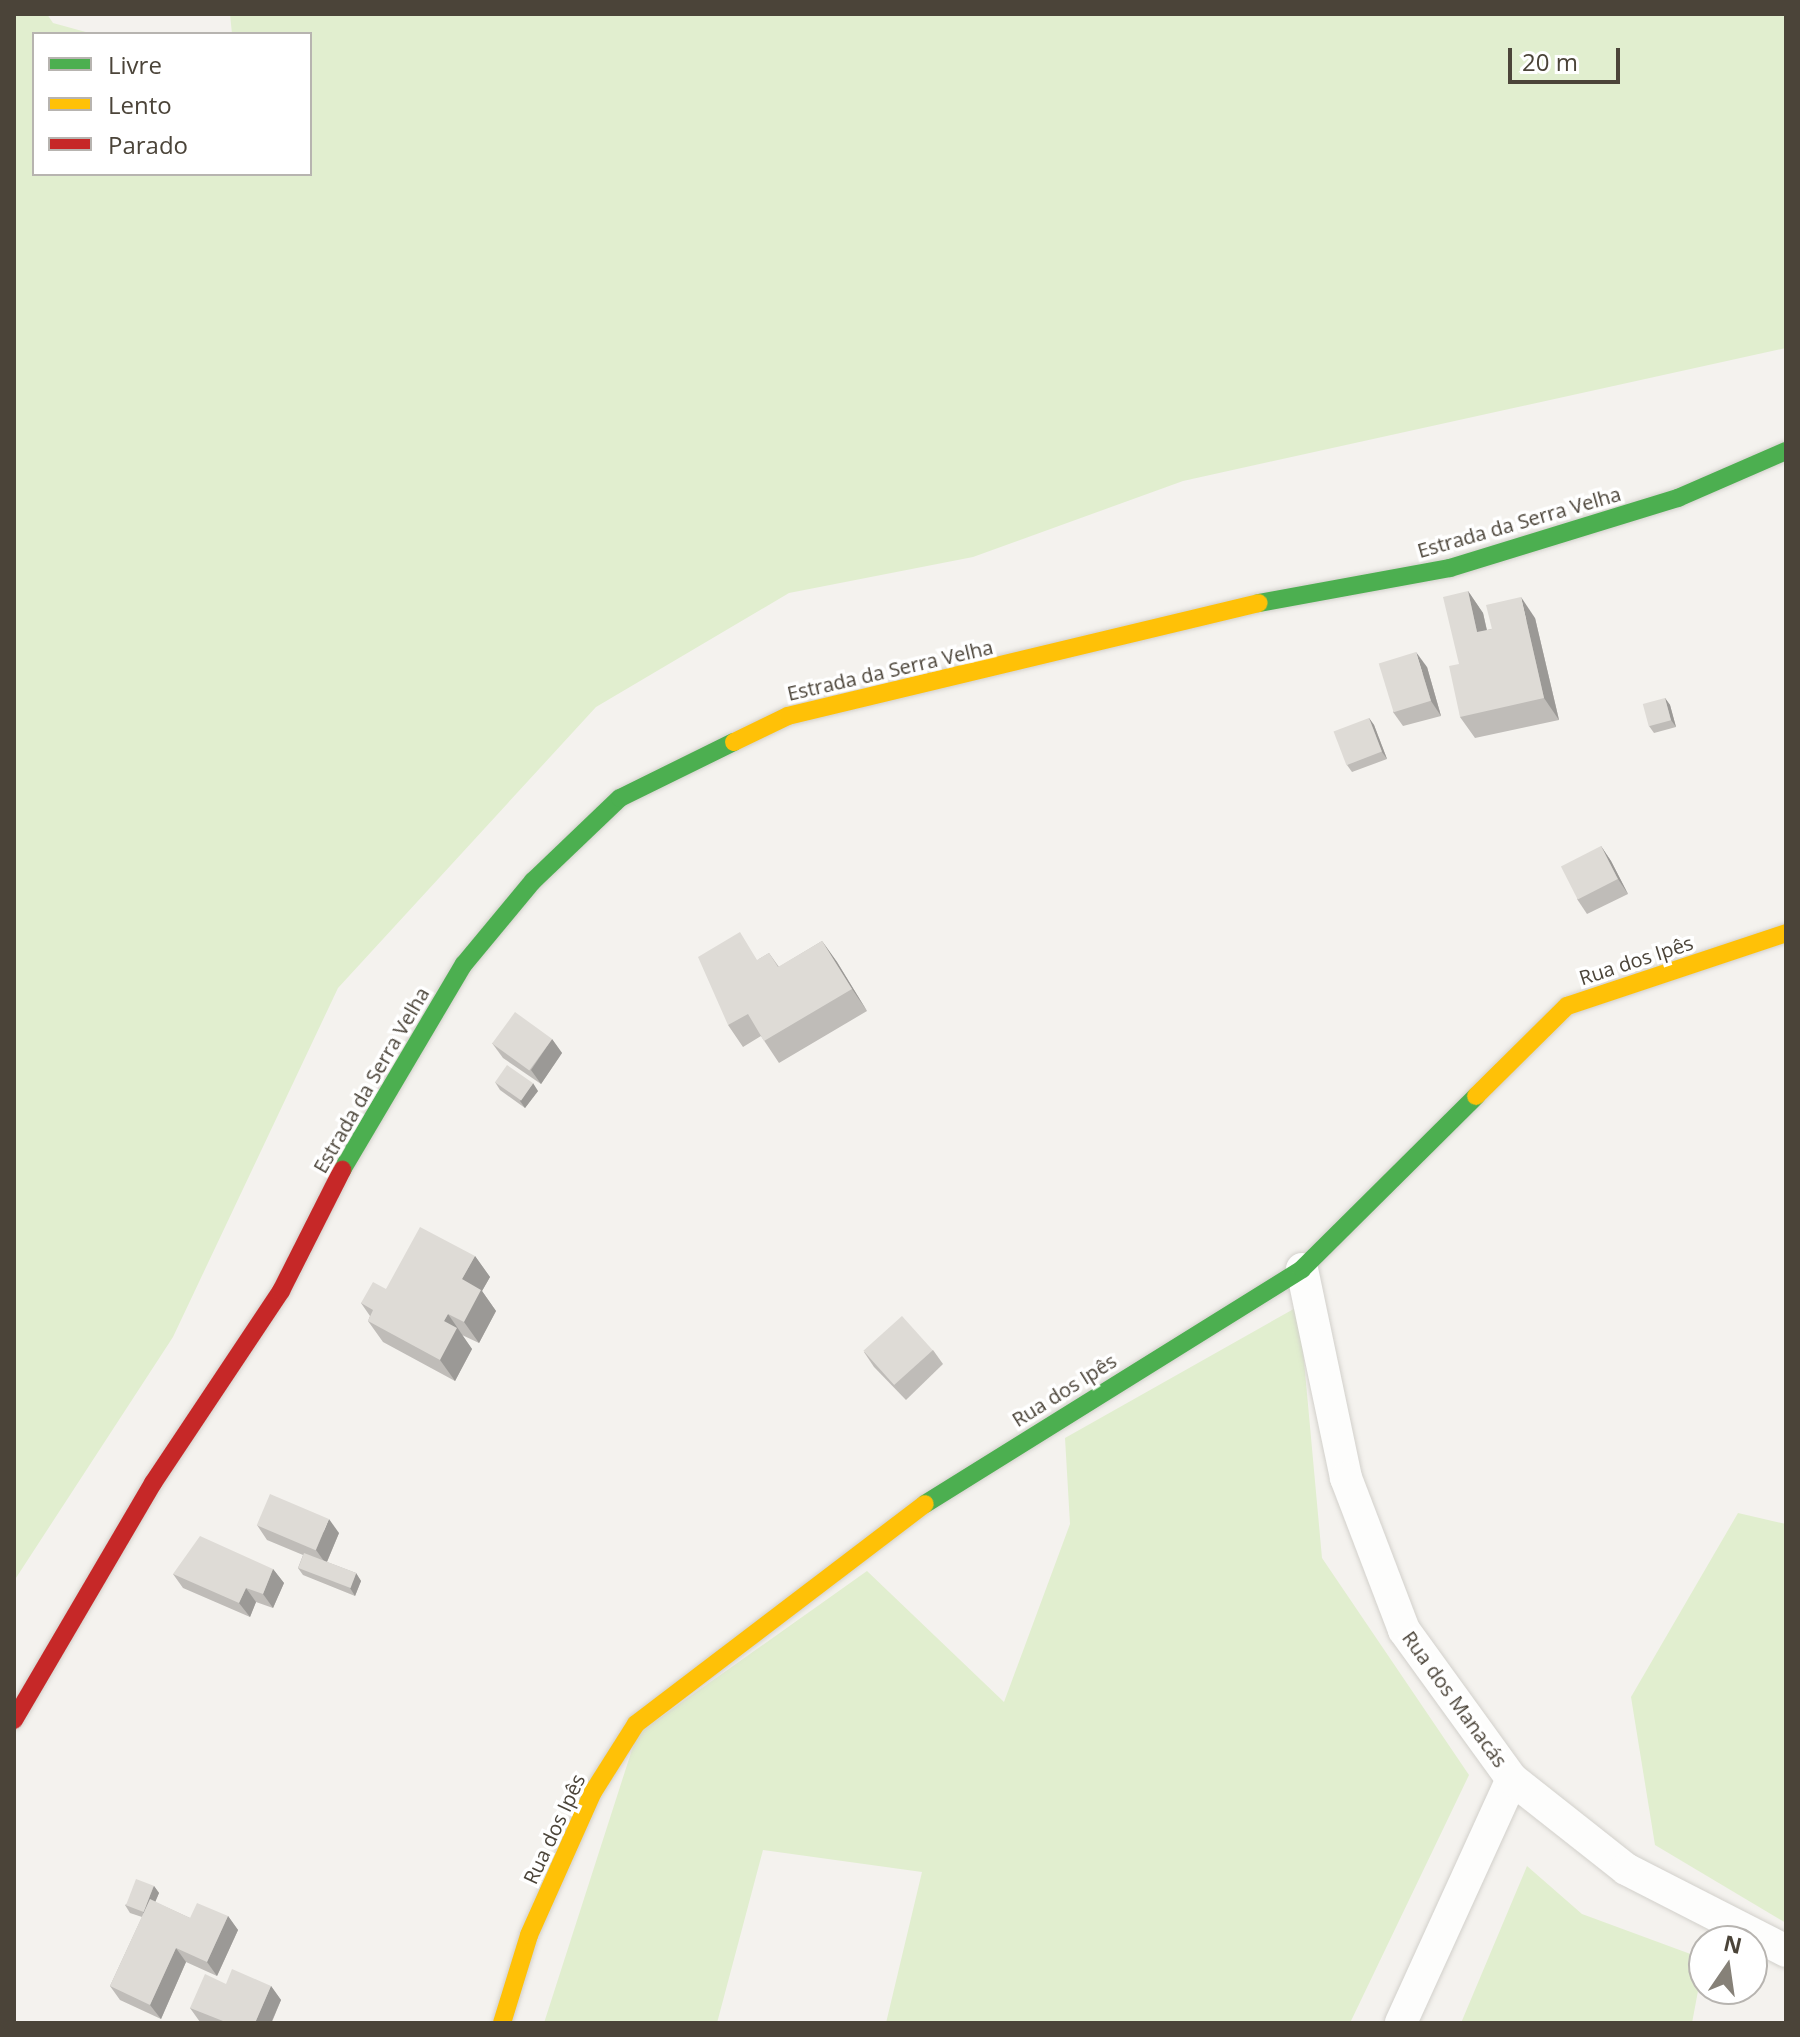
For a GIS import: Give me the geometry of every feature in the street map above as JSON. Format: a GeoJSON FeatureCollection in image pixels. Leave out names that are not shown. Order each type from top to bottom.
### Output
{"type":"FeatureCollection","features":[{"type":"Feature","properties":{"kind":"street","name":"Estrada da Serra Velha"},"geometry":{"type":"LineString","coordinates":[[14,1720],[153,1483],[281,1291],[370,1116],[464,964],[533,881],[620,798],[788,716],[1186,617],[1450,568],[1678,498],[1786,451]]}},
{"type":"Feature","properties":{"kind":"street","name":"Rua dos Ipês"},"geometry":{"type":"LineString","coordinates":[[502,2023],[529,1935],[593,1792],[636,1724],[941,1492],[1302,1269],[1567,1006],[1786,933]]}},
{"type":"Feature","properties":{"kind":"street","name":"Rua dos Manacás"},"geometry":{"type":"LineString","coordinates":[[1302,1269],[1346,1478],[1404,1630],[1512,1779],[1401,2023]]}},
{"type":"Feature","properties":{"kind":"street"},"geometry":{"type":"LineString","coordinates":[[1512,1779],[1626,1869],[1786,1951]]}},
{"type":"Feature","properties":{"kind":"green space"},"geometry":{"type":"Polygon","coordinates":[[[14,14],[47,14],[53,23],[86,32],[32,32],[32,176],[312,176],[312,32],[232,32],[230,14],[1786,14],[1786,348],[1183,481],[973,557],[789,593],[596,707],[338,988],[173,1337],[14,1581],[14,14]]]}},
{"type":"Feature","properties":{"kind":"green space"},"geometry":{"type":"Polygon","coordinates":[[[1299,1306],[1322,1558],[1469,1775],[1350,2023],[886,2023],[922,1872],[763,1850],[717,2023],[544,2023],[637,1734],[867,1571],[1004,1702],[1070,1524],[1065,1438],[1299,1306]]]}},
{"type":"Feature","properties":{"kind":"green space"},"geometry":{"type":"Polygon","coordinates":[[[1738,1513],[1786,1524],[1786,1923],[1655,1845],[1631,1697],[1738,1513]]]}},
{"type":"Feature","properties":{"kind":"green space"},"geometry":{"type":"Polygon","coordinates":[[[1527,1866],[1582,1914],[1688,1953],[1688,2005],[1695,2005],[1692,2023],[1461,2023],[1527,1866]]]}},
{"type":"Feature","properties":{"kind":"building"},"geometry":{"type":"Polygon","coordinates":[[[1468,591],[1477,632],[1492,629],[1486,605],[1521,597],[1544,698],[1460,717],[1449,666],[1459,664],[1443,597],[1468,591]]]}},
{"type":"Feature","properties":{"kind":"building"},"geometry":{"type":"Polygon","coordinates":[[[1416,652],[1431,701],[1394,712],[1379,663],[1416,652]]]}},
{"type":"Feature","properties":{"kind":"building"},"geometry":{"type":"Polygon","coordinates":[[[1665,698],[1671,720],[1649,726],[1643,704],[1665,698]]]}},
{"type":"Feature","properties":{"kind":"building"},"geometry":{"type":"Polygon","coordinates":[[[1369,718],[1382,752],[1346,765],[1334,732],[1369,718]]]}},
{"type":"Feature","properties":{"kind":"building"},"geometry":{"type":"Polygon","coordinates":[[[1601,846],[1618,879],[1578,899],[1561,866],[1601,846]]]}},
{"type":"Feature","properties":{"kind":"building"},"geometry":{"type":"Polygon","coordinates":[[[740,932],[757,960],[769,953],[778,967],[822,941],[852,989],[764,1041],[748,1014],[728,1025],[698,957],[740,932]]]}},
{"type":"Feature","properties":{"kind":"building"},"geometry":{"type":"Polygon","coordinates":[[[515,1012],[552,1039],[529,1071],[492,1044],[515,1012]]]}},
{"type":"Feature","properties":{"kind":"building"},"geometry":{"type":"Polygon","coordinates":[[[507,1065],[533,1083],[521,1101],[495,1082],[507,1065]]]}},
{"type":"Feature","properties":{"kind":"building"},"geometry":{"type":"Polygon","coordinates":[[[420,1227],[475,1256],[462,1279],[481,1290],[464,1322],[448,1314],[444,1321],[457,1328],[440,1360],[368,1321],[373,1310],[361,1303],[373,1282],[386,1289],[420,1227]]]}},
{"type":"Feature","properties":{"kind":"building"},"geometry":{"type":"Polygon","coordinates":[[[902,1316],[933,1350],[894,1385],[863,1351],[902,1316]]]}},
{"type":"Feature","properties":{"kind":"building"},"geometry":{"type":"Polygon","coordinates":[[[270,1494],[329,1519],[316,1550],[257,1525],[270,1494]]]}},
{"type":"Feature","properties":{"kind":"building"},"geometry":{"type":"Polygon","coordinates":[[[200,1536],[273,1569],[263,1594],[246,1588],[239,1603],[173,1574],[200,1536]]]}},
{"type":"Feature","properties":{"kind":"building"},"geometry":{"type":"Polygon","coordinates":[[[304,1553],[356,1573],[351,1588],[298,1568],[304,1553]]]}},
{"type":"Feature","properties":{"kind":"building"},"geometry":{"type":"Polygon","coordinates":[[[136,1879],[154,1886],[144,1912],[126,1905],[136,1879]]]}},
{"type":"Feature","properties":{"kind":"building"},"geometry":{"type":"Polygon","coordinates":[[[150,1899],[190,1918],[197,1903],[228,1916],[207,1962],[176,1948],[150,2005],[110,1986],[150,1899]]]}},
{"type":"Feature","properties":{"kind":"building"},"geometry":{"type":"Polygon","coordinates":[[[232,1969],[271,1986],[255,2023],[228,2023],[190,2008],[205,1974],[226,1984],[232,1969]]]}},
{"type":"Feature","properties":{"kind":"traffic: fast"},"geometry":{"type":"LineString","coordinates":[[1259,603],[1450,568],[1678,498],[1786,451]]}},
{"type":"Feature","properties":{"kind":"traffic: fast"},"geometry":{"type":"LineString","coordinates":[[342,1170],[464,964],[533,881],[620,798],[734,742]]}},
{"type":"Feature","properties":{"kind":"traffic: fast"},"geometry":{"type":"LineString","coordinates":[[925,1504],[1302,1269],[1476,1096]]}},
{"type":"Feature","properties":{"kind":"traffic: slow"},"geometry":{"type":"LineString","coordinates":[[734,742],[788,716],[1259,603]]}},
{"type":"Feature","properties":{"kind":"traffic: slow"},"geometry":{"type":"LineString","coordinates":[[1476,1096],[1567,1006],[1786,933]]}},
{"type":"Feature","properties":{"kind":"traffic: slow"},"geometry":{"type":"LineString","coordinates":[[502,2023],[529,1935],[593,1792],[636,1724],[925,1504]]}},
{"type":"Feature","properties":{"kind":"traffic: jam"},"geometry":{"type":"LineString","coordinates":[[14,1720],[153,1483],[281,1291],[342,1170]]}}]}
